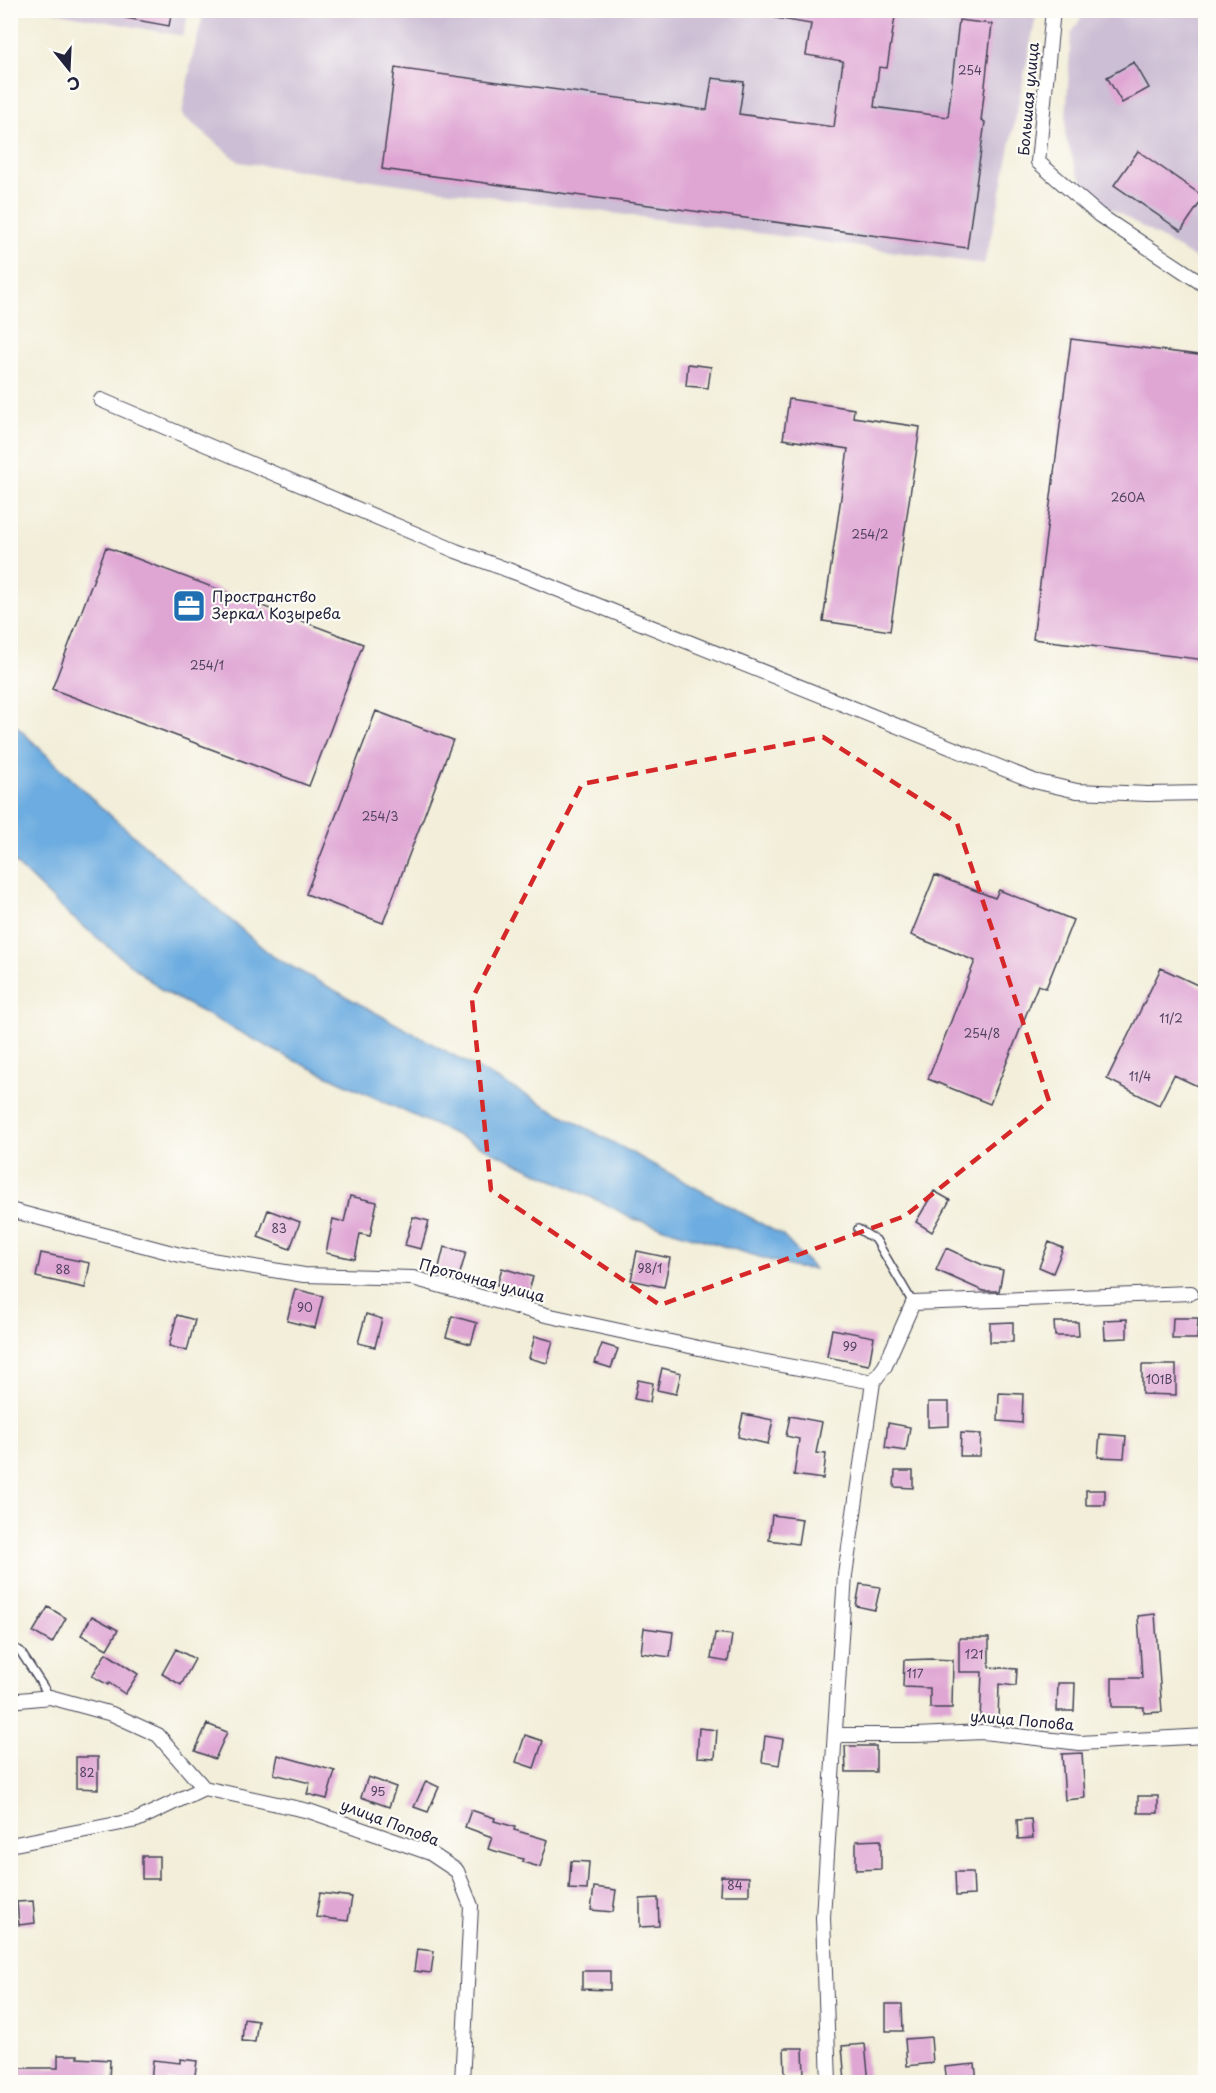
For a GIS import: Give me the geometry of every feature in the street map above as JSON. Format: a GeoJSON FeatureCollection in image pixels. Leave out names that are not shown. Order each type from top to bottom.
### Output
{"type":"FeatureCollection","features":[{"type":"Feature","properties":{"kind":"street","name":"Большая улица"},"geometry":{"type":"LineString","coordinates":[[1053,10],[1038,162],[1099,215],[1206,286]]}},
{"type":"Feature","properties":{"kind":"street"},"geometry":{"type":"LineString","coordinates":[[101,400],[456,551],[522,575],[1034,781],[1077,791],[1148,794],[1206,793]]}},
{"type":"Feature","properties":{"kind":"street","name":"Проточная улица"},"geometry":{"type":"LineString","coordinates":[[10,1210],[180,1255],[304,1275],[413,1278],[546,1315],[745,1358],[873,1382]]}},
{"type":"Feature","properties":{"kind":"street"},"geometry":{"type":"LineString","coordinates":[[829,2082],[824,1917],[846,1575],[873,1382],[885,1366],[913,1303],[1191,1293]]}},
{"type":"Feature","properties":{"kind":"street"},"geometry":{"type":"LineString","coordinates":[[10,1701],[50,1697],[112,1714],[158,1735],[204,1788],[136,1820],[10,1845]]}},
{"type":"Feature","properties":{"kind":"street","name":"улица Попова"},"geometry":{"type":"LineString","coordinates":[[836,1735],[983,1732],[1080,1743],[1206,1736]]}},
{"type":"Feature","properties":{"kind":"street","name":"улица Попова"},"geometry":{"type":"LineString","coordinates":[[204,1788],[309,1811],[430,1853],[457,1871],[471,1906],[462,2082]]}},
{"type":"Feature","properties":{"kind":"lane"},"geometry":{"type":"LineString","coordinates":[[858,1229],[876,1240],[913,1303]]}},
{"type":"Feature","properties":{"kind":"lane"},"geometry":{"type":"LineString","coordinates":[[10,1646],[21,1651],[50,1697]]}},
{"type":"Feature","properties":{"kind":"highlighted area"},"geometry":{"type":"Polygon","coordinates":[[[823,737],[957,823],[1049,1101],[905,1216],[660,1305],[491,1190],[472,999],[582,784],[823,737]]]}},
{"type":"Feature","properties":{"kind":"shaded area"},"geometry":{"type":"Polygon","coordinates":[[[48,11],[189,11],[183,36],[48,11]]]}},
{"type":"Feature","properties":{"kind":"shaded area"},"geometry":{"type":"Polygon","coordinates":[[[204,11],[1037,11],[997,212],[984,264],[239,162],[182,115],[191,63],[204,11]]]}},
{"type":"Feature","properties":{"kind":"shaded area"},"geometry":{"type":"Polygon","coordinates":[[[1085,11],[1205,11],[1205,264],[1095,199],[1077,173],[1065,135],[1071,34],[1085,11]]]}},
{"type":"Feature","properties":{"kind":"water"},"geometry":{"type":"Polygon","coordinates":[[[10,720],[102,808],[272,956],[782,1235],[814,1269],[796,1268],[631,1218],[610,1206],[287,1057],[163,991],[67,913],[11,859],[10,720]]]}},
{"type":"Feature","properties":{"kind":"building"},"geometry":{"type":"Polygon","coordinates":[[[126,10],[172,10],[169,26],[125,18],[126,10]]]}},
{"type":"Feature","properties":{"kind":"building"},"geometry":{"type":"Polygon","coordinates":[[[776,10],[896,10],[887,68],[879,67],[874,107],[948,117],[959,20],[992,24],[981,121],[985,122],[967,248],[382,169],[395,68],[707,110],[712,78],[744,82],[739,114],[834,127],[843,61],[806,55],[811,24],[775,18],[776,10]]]}},
{"type":"Feature","properties":{"kind":"building"},"geometry":{"type":"Polygon","coordinates":[[[1134,62],[1149,88],[1122,103],[1107,77],[1134,62]]]}},
{"type":"Feature","properties":{"kind":"building"},"geometry":{"type":"Polygon","coordinates":[[[1138,151],[1204,197],[1181,231],[1114,185],[1138,151]]]}},
{"type":"Feature","properties":{"kind":"building"},"geometry":{"type":"Polygon","coordinates":[[[1071,339],[1206,356],[1206,660],[1033,639],[1071,339]]]}},
{"type":"Feature","properties":{"kind":"building"},"geometry":{"type":"Polygon","coordinates":[[[688,364],[711,367],[708,388],[686,386],[688,364]]]}},
{"type":"Feature","properties":{"kind":"building"},"geometry":{"type":"Polygon","coordinates":[[[789,399],[854,409],[853,417],[920,427],[890,631],[823,621],[848,449],[783,439],[789,399]]]}},
{"type":"Feature","properties":{"kind":"building"},"geometry":{"type":"Polygon","coordinates":[[[106,547],[363,644],[309,786],[52,689],[106,547]]]}},
{"type":"Feature","properties":{"kind":"building"},"geometry":{"type":"Polygon","coordinates":[[[376,711],[453,740],[383,923],[306,894],[376,711]]]}},
{"type":"Feature","properties":{"kind":"building"},"geometry":{"type":"Polygon","coordinates":[[[935,875],[995,898],[999,890],[1073,920],[1046,988],[1038,985],[990,1104],[928,1079],[975,961],[911,935],[935,875]]]}},
{"type":"Feature","properties":{"kind":"building"},"geometry":{"type":"Polygon","coordinates":[[[1161,968],[1206,989],[1206,1090],[1174,1075],[1159,1105],[1107,1079],[1161,968]]]}},
{"type":"Feature","properties":{"kind":"building"},"geometry":{"type":"Polygon","coordinates":[[[934,1191],[950,1200],[932,1232],[916,1222],[934,1191]]]}},
{"type":"Feature","properties":{"kind":"building"},"geometry":{"type":"Polygon","coordinates":[[[350,1196],[377,1202],[370,1236],[360,1234],[355,1259],[326,1253],[333,1219],[344,1222],[350,1196]]]}},
{"type":"Feature","properties":{"kind":"building"},"geometry":{"type":"Polygon","coordinates":[[[268,1210],[300,1222],[290,1249],[258,1237],[268,1210]]]}},
{"type":"Feature","properties":{"kind":"building"},"geometry":{"type":"Polygon","coordinates":[[[413,1217],[429,1221],[421,1249],[405,1245],[413,1217]]]}},
{"type":"Feature","properties":{"kind":"building"},"geometry":{"type":"Polygon","coordinates":[[[1049,1242],[1063,1248],[1053,1273],[1039,1267],[1049,1242]]]}},
{"type":"Feature","properties":{"kind":"building"},"geometry":{"type":"Polygon","coordinates":[[[444,1247],[466,1252],[459,1277],[438,1271],[444,1247]]]}},
{"type":"Feature","properties":{"kind":"building"},"geometry":{"type":"Polygon","coordinates":[[[946,1248],[985,1266],[1003,1270],[999,1291],[983,1291],[936,1270],[946,1248]]]}},
{"type":"Feature","properties":{"kind":"building"},"geometry":{"type":"Polygon","coordinates":[[[637,1251],[670,1258],[664,1287],[631,1280],[637,1251]]]}},
{"type":"Feature","properties":{"kind":"building"},"geometry":{"type":"Polygon","coordinates":[[[41,1253],[90,1263],[85,1288],[36,1277],[41,1253]]]}},
{"type":"Feature","properties":{"kind":"building"},"geometry":{"type":"Polygon","coordinates":[[[502,1268],[533,1277],[528,1293],[497,1285],[502,1268]]]}},
{"type":"Feature","properties":{"kind":"building"},"geometry":{"type":"Polygon","coordinates":[[[295,1289],[323,1296],[315,1328],[287,1321],[295,1289]]]}},
{"type":"Feature","properties":{"kind":"building"},"geometry":{"type":"Polygon","coordinates":[[[366,1314],[382,1319],[375,1347],[358,1343],[366,1314]]]}},
{"type":"Feature","properties":{"kind":"building"},"geometry":{"type":"Polygon","coordinates":[[[177,1315],[195,1320],[187,1351],[169,1346],[177,1315]]]}},
{"type":"Feature","properties":{"kind":"building"},"geometry":{"type":"Polygon","coordinates":[[[452,1316],[477,1323],[471,1344],[446,1337],[452,1316]]]}},
{"type":"Feature","properties":{"kind":"building"},"geometry":{"type":"Polygon","coordinates":[[[1173,1318],[1198,1318],[1197,1339],[1172,1339],[1173,1318]]]}},
{"type":"Feature","properties":{"kind":"building"},"geometry":{"type":"Polygon","coordinates":[[[1127,1319],[1127,1338],[1105,1339],[1104,1320],[1127,1319]]]}},
{"type":"Feature","properties":{"kind":"building"},"geometry":{"type":"Polygon","coordinates":[[[1013,1322],[1013,1342],[990,1342],[990,1323],[1013,1322]]]}},
{"type":"Feature","properties":{"kind":"building"},"geometry":{"type":"Polygon","coordinates":[[[1054,1322],[1078,1322],[1079,1336],[1055,1336],[1054,1322]]]}},
{"type":"Feature","properties":{"kind":"building"},"geometry":{"type":"Polygon","coordinates":[[[832,1329],[874,1337],[869,1365],[827,1357],[832,1329]]]}},
{"type":"Feature","properties":{"kind":"building"},"geometry":{"type":"Polygon","coordinates":[[[535,1336],[553,1341],[547,1363],[529,1358],[535,1336]]]}},
{"type":"Feature","properties":{"kind":"building"},"geometry":{"type":"Polygon","coordinates":[[[602,1344],[618,1349],[611,1368],[595,1363],[602,1344]]]}},
{"type":"Feature","properties":{"kind":"building"},"geometry":{"type":"Polygon","coordinates":[[[1142,1365],[1176,1365],[1176,1395],[1142,1394],[1142,1365]]]}},
{"type":"Feature","properties":{"kind":"building"},"geometry":{"type":"Polygon","coordinates":[[[662,1368],[681,1373],[676,1394],[657,1390],[662,1368]]]}},
{"type":"Feature","properties":{"kind":"building"},"geometry":{"type":"Polygon","coordinates":[[[638,1380],[653,1383],[650,1402],[634,1399],[638,1380]]]}},
{"type":"Feature","properties":{"kind":"building"},"geometry":{"type":"Polygon","coordinates":[[[999,1393],[1023,1394],[1022,1423],[998,1421],[999,1393]]]}},
{"type":"Feature","properties":{"kind":"building"},"geometry":{"type":"Polygon","coordinates":[[[928,1402],[949,1402],[949,1426],[928,1427],[928,1402]]]}},
{"type":"Feature","properties":{"kind":"building"},"geometry":{"type":"Polygon","coordinates":[[[743,1414],[773,1420],[768,1444],[738,1437],[743,1414]]]}},
{"type":"Feature","properties":{"kind":"building"},"geometry":{"type":"Polygon","coordinates":[[[790,1416],[822,1422],[816,1453],[826,1454],[823,1479],[794,1475],[799,1439],[786,1436],[790,1416]]]}},
{"type":"Feature","properties":{"kind":"building"},"geometry":{"type":"Polygon","coordinates":[[[888,1423],[910,1427],[906,1451],[885,1448],[888,1423]]]}},
{"type":"Feature","properties":{"kind":"building"},"geometry":{"type":"Polygon","coordinates":[[[961,1433],[981,1434],[980,1456],[960,1456],[961,1433]]]}},
{"type":"Feature","properties":{"kind":"building"},"geometry":{"type":"Polygon","coordinates":[[[1100,1434],[1126,1436],[1124,1458],[1098,1457],[1100,1434]]]}},
{"type":"Feature","properties":{"kind":"building"},"geometry":{"type":"Polygon","coordinates":[[[895,1471],[913,1471],[913,1488],[894,1487],[895,1471]]]}},
{"type":"Feature","properties":{"kind":"building"},"geometry":{"type":"Polygon","coordinates":[[[1086,1490],[1105,1490],[1105,1505],[1086,1505],[1086,1490]]]}},
{"type":"Feature","properties":{"kind":"building"},"geometry":{"type":"Polygon","coordinates":[[[772,1515],[802,1519],[798,1544],[769,1540],[772,1515]]]}},
{"type":"Feature","properties":{"kind":"building"},"geometry":{"type":"Polygon","coordinates":[[[860,1584],[880,1587],[875,1610],[856,1606],[860,1584]]]}},
{"type":"Feature","properties":{"kind":"building"},"geometry":{"type":"Polygon","coordinates":[[[48,1607],[66,1618],[52,1643],[33,1632],[48,1607]]]}},
{"type":"Feature","properties":{"kind":"building"},"geometry":{"type":"Polygon","coordinates":[[[1155,1614],[1162,1712],[1144,1713],[1144,1707],[1112,1707],[1112,1678],[1142,1678],[1138,1616],[1155,1614]]]}},
{"type":"Feature","properties":{"kind":"building"},"geometry":{"type":"Polygon","coordinates":[[[92,1616],[118,1630],[107,1649],[81,1635],[92,1616]]]}},
{"type":"Feature","properties":{"kind":"building"},"geometry":{"type":"Polygon","coordinates":[[[644,1628],[673,1632],[670,1657],[641,1653],[644,1628]]]}},
{"type":"Feature","properties":{"kind":"building"},"geometry":{"type":"Polygon","coordinates":[[[715,1633],[732,1635],[728,1662],[711,1659],[715,1633]]]}},
{"type":"Feature","properties":{"kind":"building"},"geometry":{"type":"Polygon","coordinates":[[[959,1638],[989,1638],[989,1667],[1017,1669],[1016,1686],[999,1684],[998,1723],[980,1722],[982,1672],[959,1672],[959,1638]]]}},
{"type":"Feature","properties":{"kind":"building"},"geometry":{"type":"Polygon","coordinates":[[[176,1649],[195,1659],[181,1685],[162,1674],[176,1649]]]}},
{"type":"Feature","properties":{"kind":"building"},"geometry":{"type":"Polygon","coordinates":[[[106,1653],[138,1674],[125,1694],[109,1683],[108,1685],[92,1676],[106,1653]]]}},
{"type":"Feature","properties":{"kind":"building"},"geometry":{"type":"Polygon","coordinates":[[[904,1660],[953,1660],[952,1708],[930,1708],[930,1688],[903,1687],[904,1660]]]}},
{"type":"Feature","properties":{"kind":"building"},"geometry":{"type":"Polygon","coordinates":[[[1058,1683],[1075,1683],[1074,1711],[1057,1711],[1058,1683]]]}},
{"type":"Feature","properties":{"kind":"building"},"geometry":{"type":"Polygon","coordinates":[[[207,1724],[227,1732],[215,1759],[195,1751],[207,1724]]]}},
{"type":"Feature","properties":{"kind":"building"},"geometry":{"type":"Polygon","coordinates":[[[699,1728],[717,1730],[715,1758],[697,1757],[699,1728]]]}},
{"type":"Feature","properties":{"kind":"building"},"geometry":{"type":"Polygon","coordinates":[[[525,1735],[543,1741],[534,1768],[516,1762],[525,1735]]]}},
{"type":"Feature","properties":{"kind":"building"},"geometry":{"type":"Polygon","coordinates":[[[765,1736],[783,1739],[779,1765],[762,1762],[765,1736]]]}},
{"type":"Feature","properties":{"kind":"building"},"geometry":{"type":"Polygon","coordinates":[[[845,1746],[876,1746],[876,1772],[846,1772],[845,1746]]]}},
{"type":"Feature","properties":{"kind":"building"},"geometry":{"type":"Polygon","coordinates":[[[1082,1753],[1085,1798],[1065,1800],[1062,1754],[1082,1753]]]}},
{"type":"Feature","properties":{"kind":"building"},"geometry":{"type":"Polygon","coordinates":[[[278,1755],[335,1771],[327,1799],[307,1794],[310,1783],[274,1774],[278,1755]]]}},
{"type":"Feature","properties":{"kind":"building"},"geometry":{"type":"Polygon","coordinates":[[[76,1757],[98,1757],[98,1789],[76,1788],[76,1757]]]}},
{"type":"Feature","properties":{"kind":"building"},"geometry":{"type":"Polygon","coordinates":[[[368,1777],[396,1787],[389,1807],[361,1797],[368,1777]]]}},
{"type":"Feature","properties":{"kind":"building"},"geometry":{"type":"Polygon","coordinates":[[[426,1781],[439,1787],[428,1812],[414,1807],[426,1781]]]}},
{"type":"Feature","properties":{"kind":"building"},"geometry":{"type":"Polygon","coordinates":[[[1138,1796],[1158,1796],[1158,1813],[1138,1813],[1138,1796]]]}},
{"type":"Feature","properties":{"kind":"building"},"geometry":{"type":"Polygon","coordinates":[[[471,1810],[495,1818],[494,1821],[515,1827],[514,1830],[548,1840],[540,1867],[522,1862],[523,1859],[488,1849],[492,1837],[465,1827],[471,1810]]]}},
{"type":"Feature","properties":{"kind":"building"},"geometry":{"type":"Polygon","coordinates":[[[1031,1819],[1033,1838],[1018,1839],[1017,1820],[1031,1819]]]}},
{"type":"Feature","properties":{"kind":"building"},"geometry":{"type":"Polygon","coordinates":[[[881,1840],[881,1869],[856,1870],[856,1841],[881,1840]]]}},
{"type":"Feature","properties":{"kind":"building"},"geometry":{"type":"Polygon","coordinates":[[[142,1856],[159,1856],[159,1879],[142,1879],[142,1856]]]}},
{"type":"Feature","properties":{"kind":"building"},"geometry":{"type":"Polygon","coordinates":[[[571,1861],[589,1862],[587,1890],[569,1889],[571,1861]]]}},
{"type":"Feature","properties":{"kind":"building"},"geometry":{"type":"Polygon","coordinates":[[[955,1872],[973,1872],[974,1895],[956,1896],[955,1872]]]}},
{"type":"Feature","properties":{"kind":"building"},"geometry":{"type":"Polygon","coordinates":[[[721,1876],[749,1877],[749,1895],[720,1895],[721,1876]]]}},
{"type":"Feature","properties":{"kind":"building"},"geometry":{"type":"Polygon","coordinates":[[[594,1887],[616,1890],[613,1912],[591,1910],[594,1887]]]}},
{"type":"Feature","properties":{"kind":"building"},"geometry":{"type":"Polygon","coordinates":[[[320,1893],[352,1897],[348,1921],[316,1917],[320,1893]]]}},
{"type":"Feature","properties":{"kind":"building"},"geometry":{"type":"Polygon","coordinates":[[[658,1898],[659,1926],[640,1927],[640,1899],[658,1898]]]}},
{"type":"Feature","properties":{"kind":"building"},"geometry":{"type":"Polygon","coordinates":[[[33,1901],[35,1923],[19,1925],[17,1902],[33,1901]]]}},
{"type":"Feature","properties":{"kind":"building"},"geometry":{"type":"Polygon","coordinates":[[[417,1949],[434,1951],[431,1973],[414,1971],[417,1949]]]}},
{"type":"Feature","properties":{"kind":"building"},"geometry":{"type":"Polygon","coordinates":[[[582,1971],[610,1971],[610,1990],[582,1989],[582,1971]]]}},
{"type":"Feature","properties":{"kind":"building"},"geometry":{"type":"Polygon","coordinates":[[[886,2004],[902,2004],[903,2031],[886,2031],[886,2004]]]}},
{"type":"Feature","properties":{"kind":"building"},"geometry":{"type":"Polygon","coordinates":[[[244,2019],[258,2021],[255,2042],[242,2041],[244,2019]]]}},
{"type":"Feature","properties":{"kind":"building"},"geometry":{"type":"Polygon","coordinates":[[[931,2037],[933,2063],[907,2066],[905,2039],[931,2037]]]}},
{"type":"Feature","properties":{"kind":"building"},"geometry":{"type":"Polygon","coordinates":[[[865,2044],[869,2082],[845,2082],[842,2046],[865,2044]]]}},
{"type":"Feature","properties":{"kind":"building"},"geometry":{"type":"Polygon","coordinates":[[[784,2048],[803,2048],[804,2076],[785,2076],[784,2048]]]}},
{"type":"Feature","properties":{"kind":"building"},"geometry":{"type":"Polygon","coordinates":[[[58,2055],[78,2055],[78,2058],[110,2060],[109,2082],[18,2082],[18,2068],[58,2068],[58,2055]]]}},
{"type":"Feature","properties":{"kind":"building"},"geometry":{"type":"Polygon","coordinates":[[[180,2059],[197,2061],[194,2082],[168,2080],[167,2082],[151,2082],[153,2060],[180,2063],[180,2059]]]}},
{"type":"Feature","properties":{"kind":"building"},"geometry":{"type":"Polygon","coordinates":[[[975,2064],[977,2082],[947,2082],[945,2067],[975,2064]]]}},
{"type":"Feature","properties":{"kind":"place","name":"Пространство Зеркал Козырева"},"geometry":{"type":"Point","coordinates":[189,606]}}]}
